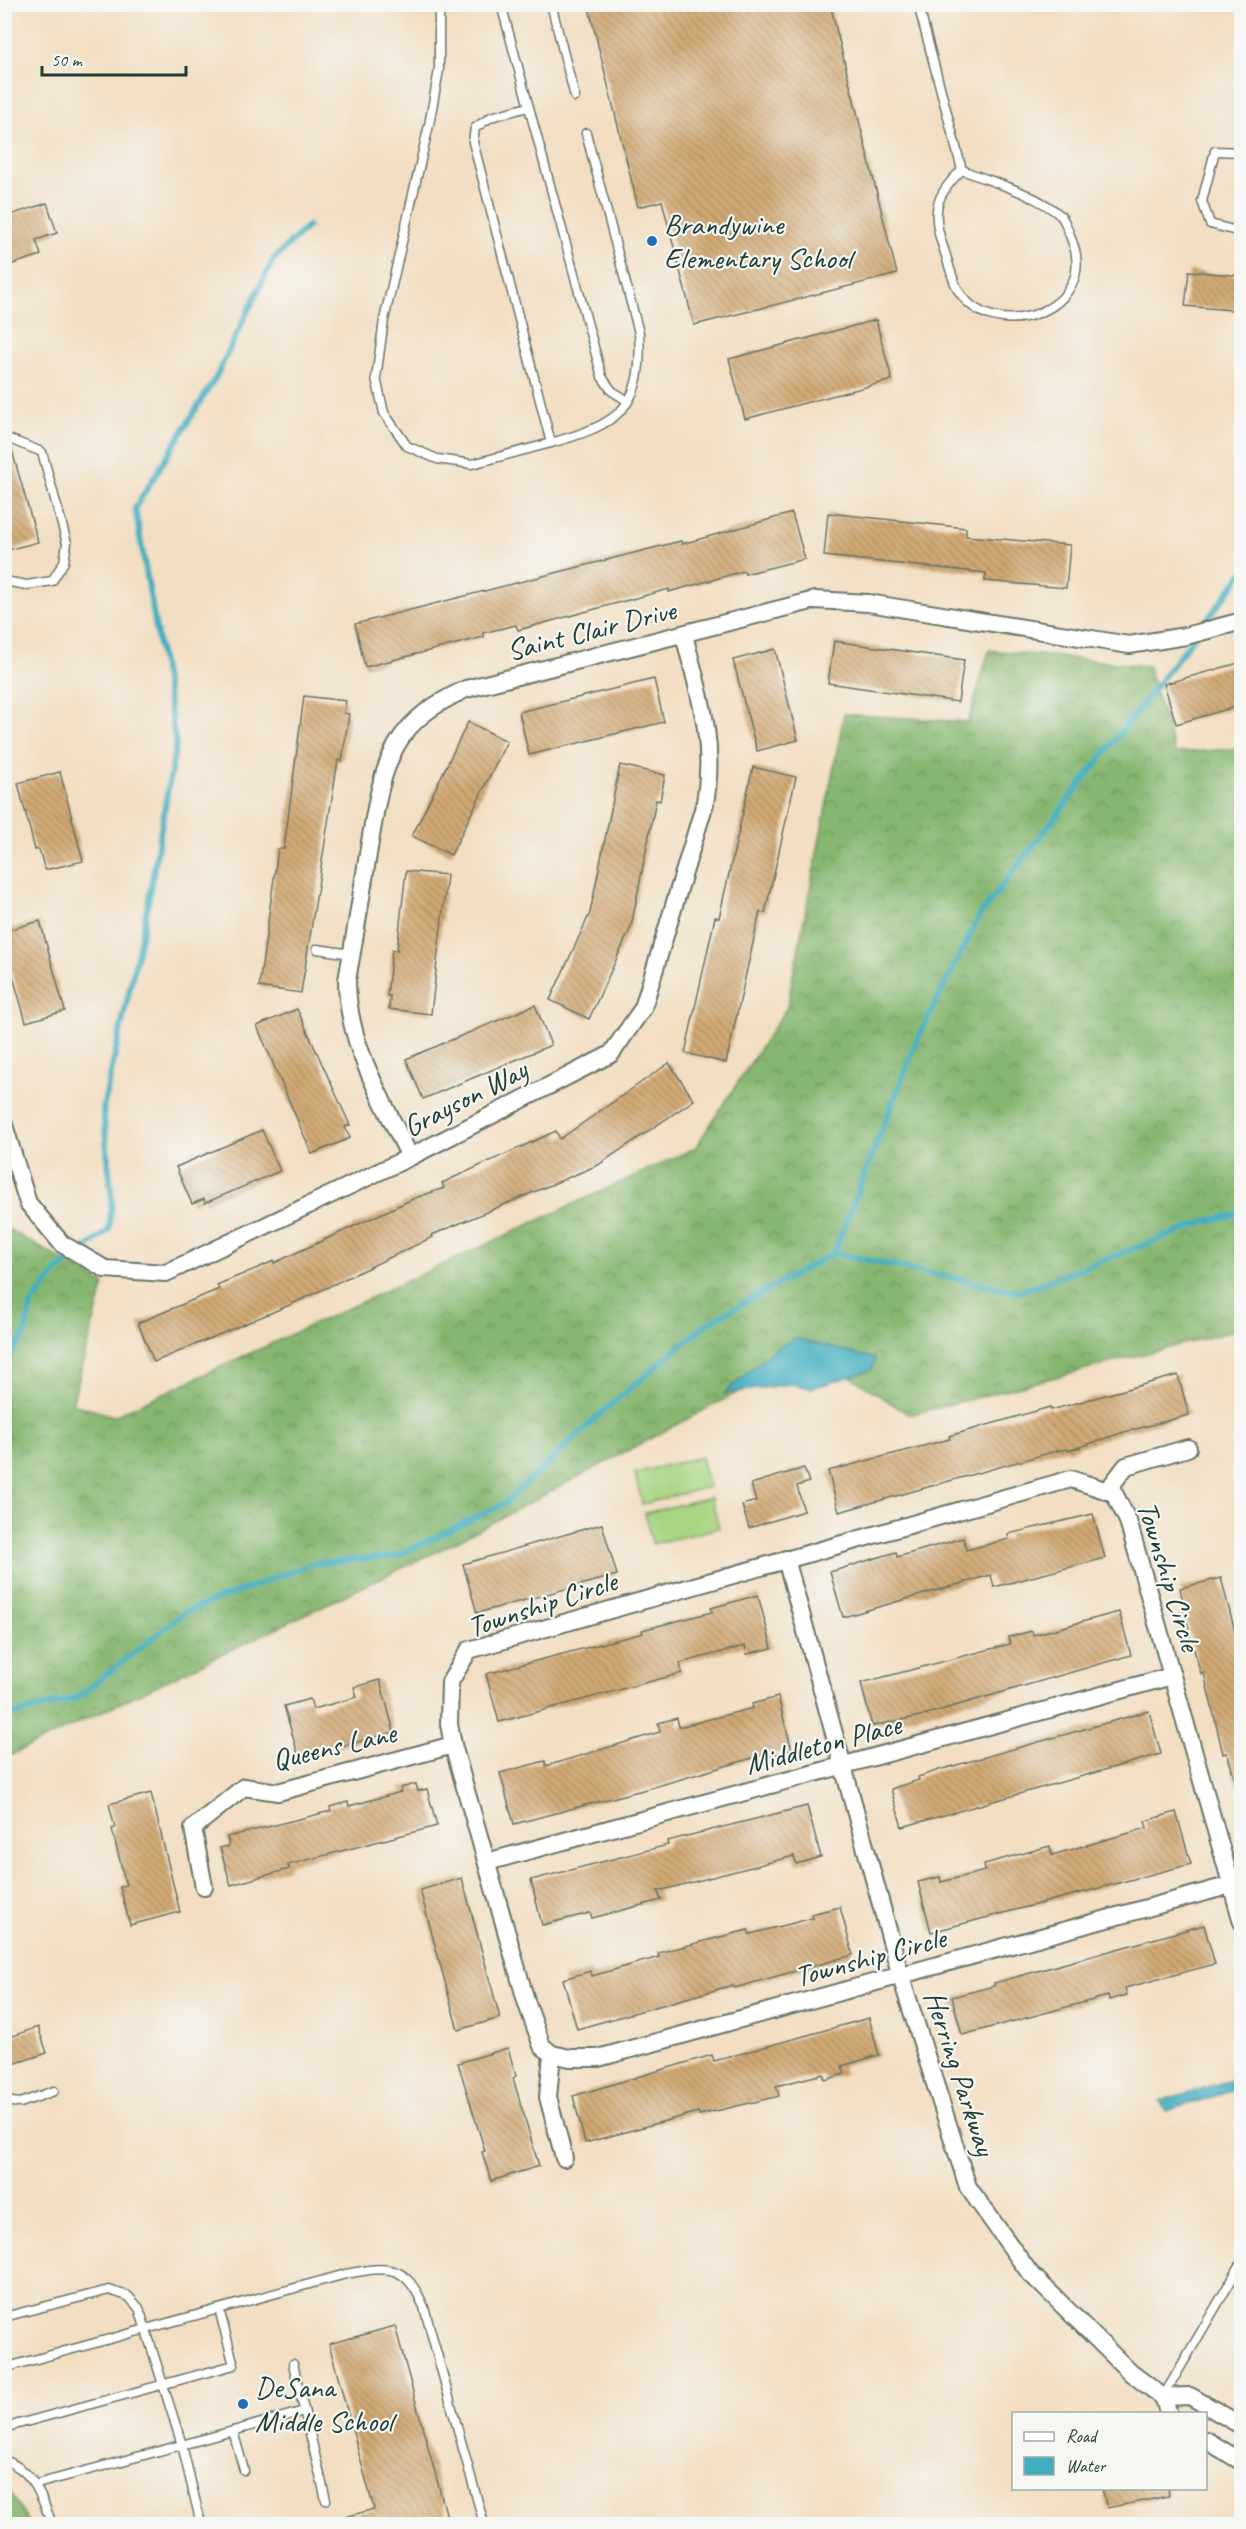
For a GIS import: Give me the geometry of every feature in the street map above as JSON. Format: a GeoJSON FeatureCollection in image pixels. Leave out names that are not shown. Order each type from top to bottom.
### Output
{"type":"FeatureCollection","features":[{"type":"Feature","properties":{"kind":"street","name":"Saint Clair Drive"},"geometry":{"type":"LineString","coordinates":[[410,1157],[367,1068],[351,1026],[347,980],[380,788],[396,746],[410,726],[445,699],[466,689],[815,600],[868,603],[1129,645],[1176,638],[1242,621]]}},
{"type":"Feature","properties":{"kind":"street","name":"Grayson Way"},"geometry":{"type":"LineString","coordinates":[[4,1125],[28,1203],[62,1244],[105,1269],[166,1273],[410,1157],[611,1054],[643,1008],[705,803],[709,779],[708,738],[684,635]]}},
{"type":"Feature","properties":{"kind":"street"},"geometry":{"type":"LineString","coordinates":[[1107,1491],[1126,1466],[1188,1448]]}},
{"type":"Feature","properties":{"kind":"street","name":"Township Circle"},"geometry":{"type":"LineString","coordinates":[[1231,1885],[598,2058],[570,2058],[552,2054],[542,2046],[527,2004],[453,1745],[449,1724],[450,1682],[469,1650],[1071,1479],[1114,1493],[1128,1521],[1242,1922]]}},
{"type":"Feature","properties":{"kind":"street","name":"Herring Parkway"},"geometry":{"type":"LineString","coordinates":[[786,1559],[901,1977],[968,2187],[1029,2272],[1131,2373],[1163,2397]]}},
{"type":"Feature","properties":{"kind":"street","name":"Middleton Place"},"geometry":{"type":"LineString","coordinates":[[487,1863],[1172,1676]]}},
{"type":"Feature","properties":{"kind":"street","name":"Queens Lane"},"geometry":{"type":"LineString","coordinates":[[204,1887],[193,1828],[244,1787],[278,1792],[453,1745]]}},
{"type":"Feature","properties":{"kind":"street"},"geometry":{"type":"LineString","coordinates":[[552,2054],[548,2097],[564,2158]]}},
{"type":"Feature","properties":{"kind":"street"},"geometry":{"type":"LineString","coordinates":[[1168,2412],[1163,2397],[1190,2396],[1242,2426]]}},
{"type":"Feature","properties":{"kind":"street"},"geometry":{"type":"LineString","coordinates":[[1207,2441],[1242,2462]]}},
{"type":"Feature","properties":{"kind":"lane"},"geometry":{"type":"LineString","coordinates":[[439,4],[439,70],[429,125],[384,320],[376,378],[384,413],[407,446],[437,459],[472,464],[594,431],[612,421],[628,401],[638,383],[641,359],[639,333],[586,133]]}},
{"type":"Feature","properties":{"kind":"lane"},"geometry":{"type":"LineString","coordinates":[[501,4],[602,377],[612,391],[628,401]]}},
{"type":"Feature","properties":{"kind":"lane"},"geometry":{"type":"LineString","coordinates":[[551,4],[575,97]]}},
{"type":"Feature","properties":{"kind":"lane"},"geometry":{"type":"LineString","coordinates":[[918,4],[962,171]]}},
{"type":"Feature","properties":{"kind":"lane"},"geometry":{"type":"LineString","coordinates":[[528,107],[491,117],[475,128],[473,142],[551,443]]}},
{"type":"Feature","properties":{"kind":"lane"},"geometry":{"type":"LineString","coordinates":[[1242,152],[1215,151],[1202,201],[1210,224],[1233,230],[1242,224]]}},
{"type":"Feature","properties":{"kind":"lane"},"geometry":{"type":"LineString","coordinates":[[962,171],[1042,203],[1063,218],[1074,247],[1077,273],[1066,293],[1049,311],[1020,318],[999,317],[977,311],[958,290],[939,233],[936,205],[944,187],[962,171]]}},
{"type":"Feature","properties":{"kind":"lane"},"geometry":{"type":"LineString","coordinates":[[4,437],[42,452],[67,543],[64,562],[52,581],[27,585],[4,581]]}},
{"type":"Feature","properties":{"kind":"lane"},"geometry":{"type":"LineString","coordinates":[[317,949],[351,954]]}},
{"type":"Feature","properties":{"kind":"lane"},"geometry":{"type":"LineString","coordinates":[[4,2101],[20,2103],[54,2091]]}},
{"type":"Feature","properties":{"kind":"lane"},"geometry":{"type":"LineString","coordinates":[[1163,2397],[1242,2262]]}},
{"type":"Feature","properties":{"kind":"lane"},"geometry":{"type":"LineString","coordinates":[[4,2368],[346,2274],[383,2267],[399,2271],[414,2285],[424,2307],[484,2524]]}},
{"type":"Feature","properties":{"kind":"lane"},"geometry":{"type":"LineString","coordinates":[[4,2317],[109,2290],[128,2296],[139,2308],[182,2445],[201,2524]]}},
{"type":"Feature","properties":{"kind":"lane"},"geometry":{"type":"LineString","coordinates":[[4,2425],[11,2426],[234,2365],[219,2309]]}},
{"type":"Feature","properties":{"kind":"lane"},"geometry":{"type":"LineString","coordinates":[[293,2364],[326,2500]]}},
{"type":"Feature","properties":{"kind":"lane"},"geometry":{"type":"LineString","coordinates":[[37,2484],[303,2411]]}},
{"type":"Feature","properties":{"kind":"lane"},"geometry":{"type":"LineString","coordinates":[[233,2431],[244,2470]]}},
{"type":"Feature","properties":{"kind":"lane"},"geometry":{"type":"LineString","coordinates":[[4,2460],[16,2464],[37,2484],[52,2524]]}},
{"type":"Feature","properties":{"kind":"green space"},"geometry":{"type":"Polygon","coordinates":[[[989,650],[1148,666],[1175,753],[1241,748],[1241,1329],[909,1415],[814,1352],[444,1548],[5,1758],[5,1232],[10,1230],[104,1284],[72,1404],[114,1416],[695,1148],[787,1007],[844,714],[968,722],[989,650]]]}},
{"type":"Feature","properties":{"kind":"green space"},"geometry":{"type":"Polygon","coordinates":[[[701,1457],[709,1487],[642,1504],[635,1473],[701,1457]]]}},
{"type":"Feature","properties":{"kind":"green space"},"geometry":{"type":"Polygon","coordinates":[[[711,1497],[719,1528],[652,1544],[645,1513],[711,1497]]]}},
{"type":"Feature","properties":{"kind":"green space"},"geometry":{"type":"Polygon","coordinates":[[[5,2484],[30,2524],[5,2524],[5,2484]]]}},
{"type":"Feature","properties":{"kind":"water"},"geometry":{"type":"Polygon","coordinates":[[[795,1338],[875,1359],[872,1370],[812,1388],[789,1384],[724,1394],[773,1350],[795,1338]]]}},
{"type":"Feature","properties":{"kind":"water"},"geometry":{"type":"Polygon","coordinates":[[[1241,2077],[1241,2088],[1166,2111],[1160,2101],[1241,2077]]]}},
{"type":"Feature","properties":{"kind":"building"},"geometry":{"type":"Polygon","coordinates":[[[588,4],[830,4],[897,274],[694,325],[662,201],[638,207],[588,4]]]}},
{"type":"Feature","properties":{"kind":"building"},"geometry":{"type":"Polygon","coordinates":[[[47,203],[57,233],[36,240],[41,255],[10,265],[4,249],[4,217],[47,203]]]}},
{"type":"Feature","properties":{"kind":"building"},"geometry":{"type":"Polygon","coordinates":[[[1189,271],[1242,276],[1242,311],[1185,306],[1189,271]]]}},
{"type":"Feature","properties":{"kind":"building"},"geometry":{"type":"Polygon","coordinates":[[[876,320],[892,380],[745,419],[729,359],[876,320]]]}},
{"type":"Feature","properties":{"kind":"building"},"geometry":{"type":"Polygon","coordinates":[[[4,444],[11,447],[38,542],[4,551],[4,444]]]}},
{"type":"Feature","properties":{"kind":"building"},"geometry":{"type":"Polygon","coordinates":[[[792,513],[805,559],[745,574],[744,571],[669,592],[669,589],[518,630],[516,625],[483,633],[484,637],[365,667],[355,624],[681,541],[682,544],[792,513]]]}},
{"type":"Feature","properties":{"kind":"building"},"geometry":{"type":"Polygon","coordinates":[[[828,513],[966,528],[966,536],[1070,545],[1066,588],[985,581],[986,573],[824,556],[828,513]]]}},
{"type":"Feature","properties":{"kind":"building"},"geometry":{"type":"Polygon","coordinates":[[[834,641],[964,660],[958,702],[828,683],[834,641]]]}},
{"type":"Feature","properties":{"kind":"building"},"geometry":{"type":"Polygon","coordinates":[[[775,649],[798,740],[757,751],[733,660],[775,649]]]}},
{"type":"Feature","properties":{"kind":"building"},"geometry":{"type":"Polygon","coordinates":[[[1242,662],[1242,705],[1176,724],[1164,684],[1242,662]]]}},
{"type":"Feature","properties":{"kind":"building"},"geometry":{"type":"Polygon","coordinates":[[[654,679],[664,722],[529,755],[519,712],[654,679]]]}},
{"type":"Feature","properties":{"kind":"building"},"geometry":{"type":"Polygon","coordinates":[[[304,696],[346,701],[344,713],[349,714],[342,761],[338,760],[301,993],[259,987],[278,849],[284,849],[304,696]]]}},
{"type":"Feature","properties":{"kind":"building"},"geometry":{"type":"Polygon","coordinates":[[[468,722],[507,741],[451,855],[412,836],[468,722]]]}},
{"type":"Feature","properties":{"kind":"building"},"geometry":{"type":"Polygon","coordinates":[[[620,765],[665,775],[660,801],[656,800],[631,927],[589,1019],[550,1000],[590,913],[620,765]]]}},
{"type":"Feature","properties":{"kind":"building"},"geometry":{"type":"Polygon","coordinates":[[[753,767],[796,777],[765,913],[760,912],[726,1063],[685,1053],[715,917],[719,918],[753,767]]]}},
{"type":"Feature","properties":{"kind":"building"},"geometry":{"type":"Polygon","coordinates":[[[60,772],[83,861],[45,870],[39,849],[35,850],[18,783],[60,772]]]}},
{"type":"Feature","properties":{"kind":"building"},"geometry":{"type":"Polygon","coordinates":[[[406,871],[447,875],[431,1014],[389,1009],[390,996],[387,996],[392,950],[397,950],[406,871]]]}},
{"type":"Feature","properties":{"kind":"building"},"geometry":{"type":"Polygon","coordinates":[[[40,921],[65,1011],[26,1022],[4,945],[4,931],[40,921]]]}},
{"type":"Feature","properties":{"kind":"building"},"geometry":{"type":"Polygon","coordinates":[[[535,1005],[551,1045],[423,1099],[406,1059],[535,1005]]]}},
{"type":"Feature","properties":{"kind":"building"},"geometry":{"type":"Polygon","coordinates":[[[297,1009],[350,1125],[345,1127],[350,1138],[312,1154],[257,1026],[297,1009]]]}},
{"type":"Feature","properties":{"kind":"building"},"geometry":{"type":"Polygon","coordinates":[[[669,1063],[694,1100],[598,1165],[432,1235],[433,1237],[292,1304],[154,1362],[138,1323],[219,1289],[217,1285],[274,1261],[274,1263],[415,1198],[444,1188],[442,1183],[556,1131],[560,1139],[669,1063]]]}},
{"type":"Feature","properties":{"kind":"building"},"geometry":{"type":"Polygon","coordinates":[[[262,1130],[280,1171],[205,1203],[204,1199],[192,1204],[176,1167],[262,1130]]]}},
{"type":"Feature","properties":{"kind":"building"},"geometry":{"type":"Polygon","coordinates":[[[1178,1375],[1189,1415],[1121,1433],[1068,1451],[1067,1449],[1056,1451],[839,1512],[828,1471],[950,1439],[949,1436],[1050,1407],[1051,1410],[1178,1375]]]}},
{"type":"Feature","properties":{"kind":"building"},"geometry":{"type":"Polygon","coordinates":[[[804,1468],[809,1482],[797,1486],[804,1511],[749,1528],[742,1505],[756,1501],[751,1484],[804,1468]]]}},
{"type":"Feature","properties":{"kind":"building"},"geometry":{"type":"Polygon","coordinates":[[[1093,1514],[1105,1558],[994,1587],[991,1575],[843,1617],[830,1572],[896,1552],[897,1557],[963,1538],[966,1550],[1009,1539],[1008,1534],[1093,1514]]]}},
{"type":"Feature","properties":{"kind":"building"},"geometry":{"type":"Polygon","coordinates":[[[602,1524],[617,1575],[477,1613],[463,1564],[602,1524]]]}},
{"type":"Feature","properties":{"kind":"building"},"geometry":{"type":"Polygon","coordinates":[[[1221,1578],[1242,1658],[1242,1787],[1237,1787],[1227,1753],[1223,1754],[1204,1673],[1201,1674],[1190,1636],[1180,1588],[1221,1578]]]}},
{"type":"Feature","properties":{"kind":"building"},"geometry":{"type":"Polygon","coordinates":[[[758,1595],[772,1648],[747,1654],[745,1646],[680,1663],[682,1673],[499,1722],[486,1674],[643,1633],[642,1630],[712,1612],[711,1608],[758,1595]]]}},
{"type":"Feature","properties":{"kind":"building"},"geometry":{"type":"Polygon","coordinates":[[[1119,1612],[1131,1655],[920,1716],[872,1726],[861,1683],[1010,1644],[1008,1637],[1032,1631],[1033,1635],[1119,1612]]]}},
{"type":"Feature","properties":{"kind":"building"},"geometry":{"type":"Polygon","coordinates":[[[380,1680],[394,1732],[299,1758],[284,1706],[310,1699],[313,1709],[357,1697],[354,1687],[380,1680]]]}},
{"type":"Feature","properties":{"kind":"building"},"geometry":{"type":"Polygon","coordinates":[[[778,1697],[792,1750],[764,1757],[763,1755],[514,1824],[500,1773],[545,1761],[546,1766],[660,1732],[658,1723],[677,1718],[679,1727],[753,1708],[752,1704],[778,1697]]]}},
{"type":"Feature","properties":{"kind":"building"},"geometry":{"type":"Polygon","coordinates":[[[1149,1711],[1161,1754],[902,1827],[891,1789],[919,1780],[918,1777],[939,1770],[1149,1711]]]}},
{"type":"Feature","properties":{"kind":"building"},"geometry":{"type":"Polygon","coordinates":[[[416,1784],[418,1791],[427,1789],[437,1826],[288,1865],[289,1869],[231,1885],[220,1848],[229,1846],[227,1837],[331,1811],[330,1807],[348,1802],[349,1806],[401,1792],[400,1788],[416,1784]]]}},
{"type":"Feature","properties":{"kind":"building"},"geometry":{"type":"Polygon","coordinates":[[[151,1793],[180,1912],[130,1925],[120,1887],[126,1885],[112,1829],[115,1828],[109,1804],[151,1793]]]}},
{"type":"Feature","properties":{"kind":"building"},"geometry":{"type":"Polygon","coordinates":[[[807,1806],[821,1857],[796,1864],[794,1856],[658,1891],[661,1900],[592,1918],[590,1913],[542,1925],[531,1880],[668,1845],[667,1841],[807,1806]]]}},
{"type":"Feature","properties":{"kind":"building"},"geometry":{"type":"Polygon","coordinates":[[[1176,1812],[1191,1864],[931,1932],[918,1882],[940,1877],[941,1882],[985,1871],[984,1864],[1050,1846],[1052,1855],[1147,1828],[1145,1821],[1176,1812]]]}},
{"type":"Feature","properties":{"kind":"building"},"geometry":{"type":"Polygon","coordinates":[[[462,1878],[500,2018],[458,2030],[420,1890],[462,1878]]]}},
{"type":"Feature","properties":{"kind":"building"},"geometry":{"type":"Polygon","coordinates":[[[840,1907],[853,1955],[734,1988],[733,1985],[577,2029],[563,1979],[591,1971],[592,1976],[659,1957],[658,1953],[748,1930],[750,1934],[813,1918],[811,1914],[840,1907]]]}},
{"type":"Feature","properties":{"kind":"building"},"geometry":{"type":"Polygon","coordinates":[[[1204,1925],[1215,1964],[1125,1988],[1127,1995],[1109,2000],[1108,1996],[962,2035],[952,1997],[994,1986],[994,1983],[1204,1925]]]}},
{"type":"Feature","properties":{"kind":"building"},"geometry":{"type":"Polygon","coordinates":[[[869,2018],[879,2055],[842,2066],[845,2074],[825,2080],[823,2074],[776,2086],[779,2096],[699,2115],[698,2112],[585,2143],[573,2096],[712,2055],[714,2061],[869,2018]]]}},
{"type":"Feature","properties":{"kind":"building"},"geometry":{"type":"Polygon","coordinates":[[[38,2027],[47,2053],[4,2067],[4,2039],[38,2027]]]}},
{"type":"Feature","properties":{"kind":"building"},"geometry":{"type":"Polygon","coordinates":[[[508,2048],[516,2076],[513,2078],[539,2166],[491,2181],[482,2152],[485,2151],[458,2063],[508,2048]]]}},
{"type":"Feature","properties":{"kind":"building"},"geometry":{"type":"Polygon","coordinates":[[[395,2326],[449,2524],[334,2524],[334,2520],[374,2509],[329,2344],[395,2326]]]}},
{"type":"Feature","properties":{"kind":"building"},"geometry":{"type":"Polygon","coordinates":[[[1102,2490],[1168,2490],[1169,2496],[1107,2508],[1102,2490]]]}},
{"type":"Feature","properties":{"kind":"waterway"},"geometry":{"type":"LineString","coordinates":[[4,1365],[25,1334],[31,1305],[57,1271],[109,1230],[112,1200],[103,1109],[145,919],[176,744],[135,508],[216,377],[273,260],[308,226]]}},
{"type":"Feature","properties":{"kind":"waterway"},"geometry":{"type":"LineString","coordinates":[[1200,629],[1242,574]]}},
{"type":"Feature","properties":{"kind":"waterway"},"geometry":{"type":"LineString","coordinates":[[4,1717],[77,1698],[185,1612],[311,1564],[397,1556],[505,1503],[608,1407],[708,1323],[834,1253],[916,1042],[980,915],[1194,637]]}},
{"type":"Feature","properties":{"kind":"waterway"},"geometry":{"type":"LineString","coordinates":[[834,1253],[1019,1292],[1207,1221],[1242,1213]]}},
{"type":"Feature","properties":{"kind":"place","name":"Brandywine Elementary School"},"geometry":{"type":"Point","coordinates":[652,241]}},
{"type":"Feature","properties":{"kind":"place","name":"DeSana Middle School"},"geometry":{"type":"Point","coordinates":[243,2404]}}]}
